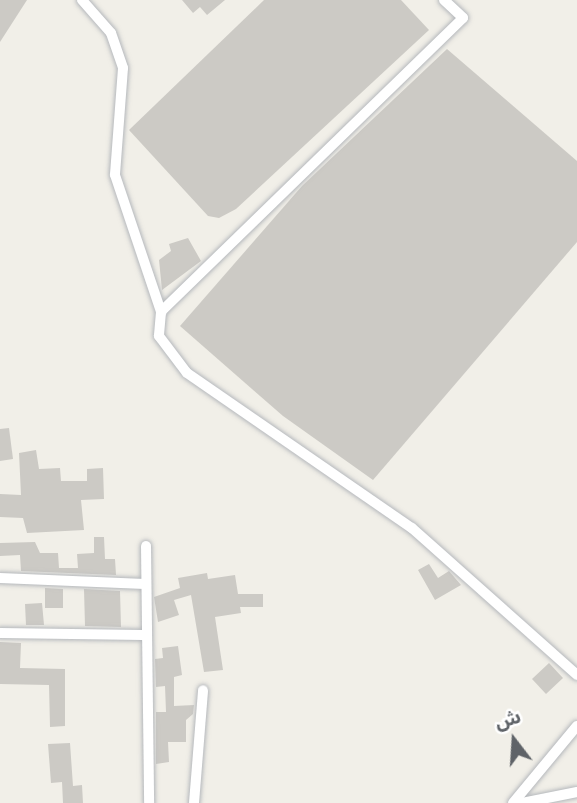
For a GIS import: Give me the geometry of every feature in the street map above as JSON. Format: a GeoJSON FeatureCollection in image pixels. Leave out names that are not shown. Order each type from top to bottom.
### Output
{"type":"FeatureCollection","features":[{"type":"Feature","properties":{"kind":"street"},"geometry":{"type":"LineString","coordinates":[[82,0],[111,33],[123,68],[115,176],[161,312],[164,348],[187,373],[412,528],[577,675]]}},
{"type":"Feature","properties":{"kind":"street"},"geometry":{"type":"LineString","coordinates":[[161,312],[463,18],[444,0]]}},
{"type":"Feature","properties":{"kind":"street"},"geometry":{"type":"LineString","coordinates":[[146,546],[142,635],[149,803]]}},
{"type":"Feature","properties":{"kind":"street"},"geometry":{"type":"LineString","coordinates":[[0,578],[145,584]]}},
{"type":"Feature","properties":{"kind":"street"},"geometry":{"type":"LineString","coordinates":[[0,633],[142,635]]}},
{"type":"Feature","properties":{"kind":"street"},"geometry":{"type":"LineString","coordinates":[[194,803],[202,690]]}},
{"type":"Feature","properties":{"kind":"street"},"geometry":{"type":"LineString","coordinates":[[513,803],[577,726]]}},
{"type":"Feature","properties":{"kind":"street"},"geometry":{"type":"LineString","coordinates":[[522,803],[577,792]]}},
{"type":"Feature","properties":{"kind":"building"},"geometry":{"type":"Polygon","coordinates":[[[0,0],[27,0],[0,42],[0,0]]]}},
{"type":"Feature","properties":{"kind":"building"},"geometry":{"type":"Polygon","coordinates":[[[182,0],[225,0],[207,15],[200,7],[193,13],[182,0]]]}},
{"type":"Feature","properties":{"kind":"building"},"geometry":{"type":"Polygon","coordinates":[[[264,0],[401,0],[429,30],[236,209],[219,218],[208,216],[129,130],[264,0]]]}},
{"type":"Feature","properties":{"kind":"building"},"geometry":{"type":"Polygon","coordinates":[[[447,49],[577,161],[577,242],[373,480],[283,416],[180,326],[302,186],[447,49]]]}},
{"type":"Feature","properties":{"kind":"building"},"geometry":{"type":"Polygon","coordinates":[[[188,238],[201,261],[162,290],[159,260],[171,251],[169,244],[188,238]]]}},
{"type":"Feature","properties":{"kind":"building"},"geometry":{"type":"Polygon","coordinates":[[[9,428],[13,459],[0,461],[0,429],[9,428]]]}},
{"type":"Feature","properties":{"kind":"building"},"geometry":{"type":"Polygon","coordinates":[[[36,450],[39,469],[60,468],[61,481],[87,481],[87,469],[103,468],[104,499],[81,500],[84,530],[27,533],[23,518],[0,517],[0,494],[21,495],[19,453],[36,450]]]}},
{"type":"Feature","properties":{"kind":"building"},"geometry":{"type":"Polygon","coordinates":[[[94,537],[104,537],[105,559],[115,559],[116,575],[21,571],[20,555],[0,556],[0,543],[35,542],[40,553],[58,553],[59,568],[78,568],[77,554],[94,553],[94,537]]]}},
{"type":"Feature","properties":{"kind":"building"},"geometry":{"type":"Polygon","coordinates":[[[429,564],[438,578],[449,571],[461,585],[435,600],[418,570],[429,564]]]}},
{"type":"Feature","properties":{"kind":"building"},"geometry":{"type":"Polygon","coordinates":[[[207,573],[208,579],[235,575],[238,594],[263,594],[263,607],[240,607],[241,613],[215,617],[223,670],[204,672],[191,595],[174,600],[179,615],[158,622],[154,597],[180,588],[178,578],[207,573]]]}},
{"type":"Feature","properties":{"kind":"building"},"geometry":{"type":"Polygon","coordinates":[[[45,588],[63,589],[63,608],[45,608],[45,588]]]}},
{"type":"Feature","properties":{"kind":"building"},"geometry":{"type":"Polygon","coordinates":[[[84,589],[120,591],[121,627],[85,626],[84,589]]]}},
{"type":"Feature","properties":{"kind":"building"},"geometry":{"type":"Polygon","coordinates":[[[42,603],[44,625],[26,625],[25,604],[42,603]]]}},
{"type":"Feature","properties":{"kind":"building"},"geometry":{"type":"Polygon","coordinates":[[[0,642],[21,643],[20,668],[65,669],[65,726],[50,727],[49,685],[0,684],[0,642]]]}},
{"type":"Feature","properties":{"kind":"building"},"geometry":{"type":"Polygon","coordinates":[[[178,646],[182,675],[174,677],[174,706],[194,705],[193,714],[186,720],[186,742],[168,742],[169,762],[156,764],[156,712],[166,712],[165,686],[156,687],[155,659],[163,658],[162,648],[178,646]]]}},
{"type":"Feature","properties":{"kind":"building"},"geometry":{"type":"Polygon","coordinates":[[[549,663],[563,678],[546,694],[532,679],[549,663]]]}},
{"type":"Feature","properties":{"kind":"building"},"geometry":{"type":"Polygon","coordinates":[[[70,743],[73,786],[82,785],[83,803],[63,803],[62,782],[51,783],[48,744],[70,743]]]}}]}
